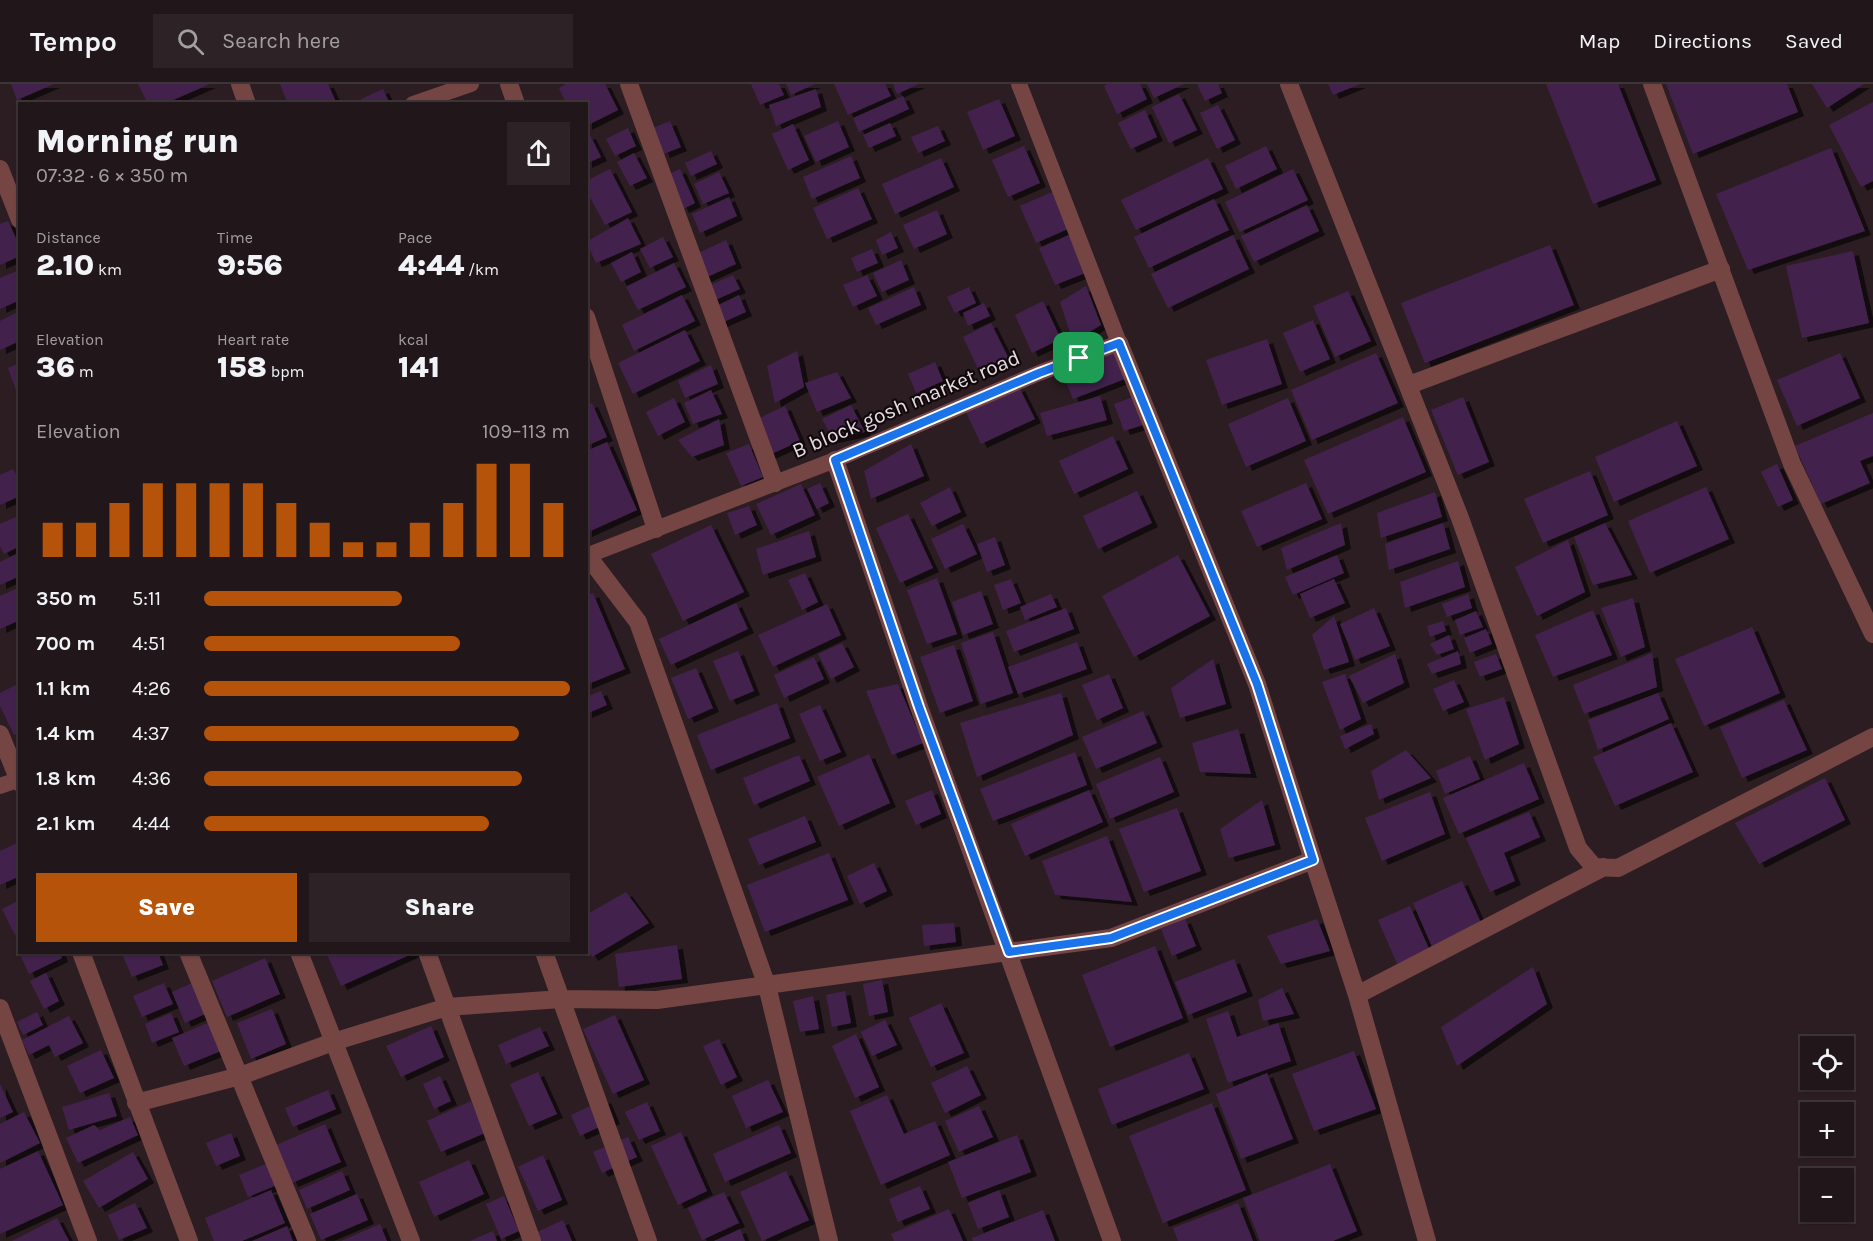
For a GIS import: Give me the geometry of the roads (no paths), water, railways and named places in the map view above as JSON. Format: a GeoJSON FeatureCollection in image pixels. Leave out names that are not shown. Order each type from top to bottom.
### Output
{"type":"FeatureCollection","features":[{"type":"Feature","properties":{"kind":"street"},"geometry":{"type":"LineString","coordinates":[[240,84],[246,102]]}},
{"type":"Feature","properties":{"kind":"street"},"geometry":{"type":"LineString","coordinates":[[509,84],[515,102]]}},
{"type":"Feature","properties":{"kind":"street"},"geometry":{"type":"LineString","coordinates":[[629,84],[775,483]]}},
{"type":"Feature","properties":{"kind":"street"},"geometry":{"type":"LineString","coordinates":[[1289,84],[1460,518],[1578,848],[1594,867],[1618,868],[1873,737]]}},
{"type":"Feature","properties":{"kind":"street"},"geometry":{"type":"LineString","coordinates":[[1652,84],[1792,464],[1873,634]]}},
{"type":"Feature","properties":{"kind":"street"},"geometry":{"type":"LineString","coordinates":[[0,169],[18,215]]}},
{"type":"Feature","properties":{"kind":"street"},"geometry":{"type":"LineString","coordinates":[[1409,385],[1721,269]]}},
{"type":"Feature","properties":{"kind":"street"},"geometry":{"type":"LineString","coordinates":[[588,324],[656,529]]}},
{"type":"Feature","properties":{"kind":"street"},"geometry":{"type":"LineString","coordinates":[[1119,343],[1257,684],[1357,995],[1427,1241]]}},
{"type":"Feature","properties":{"kind":"street"},"geometry":{"type":"LineString","coordinates":[[835,460],[919,707],[1112,1241]]}},
{"type":"Feature","properties":{"kind":"street"},"geometry":{"type":"LineString","coordinates":[[588,557],[638,622],[767,986],[829,1241]]}},
{"type":"Feature","properties":{"kind":"street"},"geometry":{"type":"LineString","coordinates":[[0,734],[18,778]]}},
{"type":"Feature","properties":{"kind":"street"},"geometry":{"type":"LineString","coordinates":[[136,1103],[240,1076],[333,1042],[447,1007],[561,999],[657,1000],[1111,938],[1313,860]]}},
{"type":"Feature","properties":{"kind":"street"},"geometry":{"type":"LineString","coordinates":[[1357,995],[1604,867]]}},
{"type":"Feature","properties":{"kind":"street"},"geometry":{"type":"LineString","coordinates":[[82,954],[189,1241]]}},
{"type":"Feature","properties":{"kind":"street"},"geometry":{"type":"LineString","coordinates":[[189,954],[307,1241]]}},
{"type":"Feature","properties":{"kind":"street"},"geometry":{"type":"LineString","coordinates":[[299,954],[411,1241]]}},
{"type":"Feature","properties":{"kind":"street"},"geometry":{"type":"LineString","coordinates":[[428,954],[532,1241]]}},
{"type":"Feature","properties":{"kind":"street"},"geometry":{"type":"LineString","coordinates":[[545,954],[648,1241]]}},
{"type":"Feature","properties":{"kind":"street"},"geometry":{"type":"LineString","coordinates":[[0,1008],[88,1241]]}},
{"type":"Feature","properties":{"kind":"lane"},"geometry":{"type":"LineString","coordinates":[[419,102],[471,84]]}},
{"type":"Feature","properties":{"kind":"lane"},"geometry":{"type":"LineString","coordinates":[[1019,84],[1119,343]]}},
{"type":"Feature","properties":{"kind":"lane","name":"B block gosh market road"},"geometry":{"type":"LineString","coordinates":[[588,556],[835,460],[1039,373],[1119,343]]}},
{"type":"Feature","properties":{"kind":"lane"},"geometry":{"type":"LineString","coordinates":[[0,786],[18,780]]}}]}
